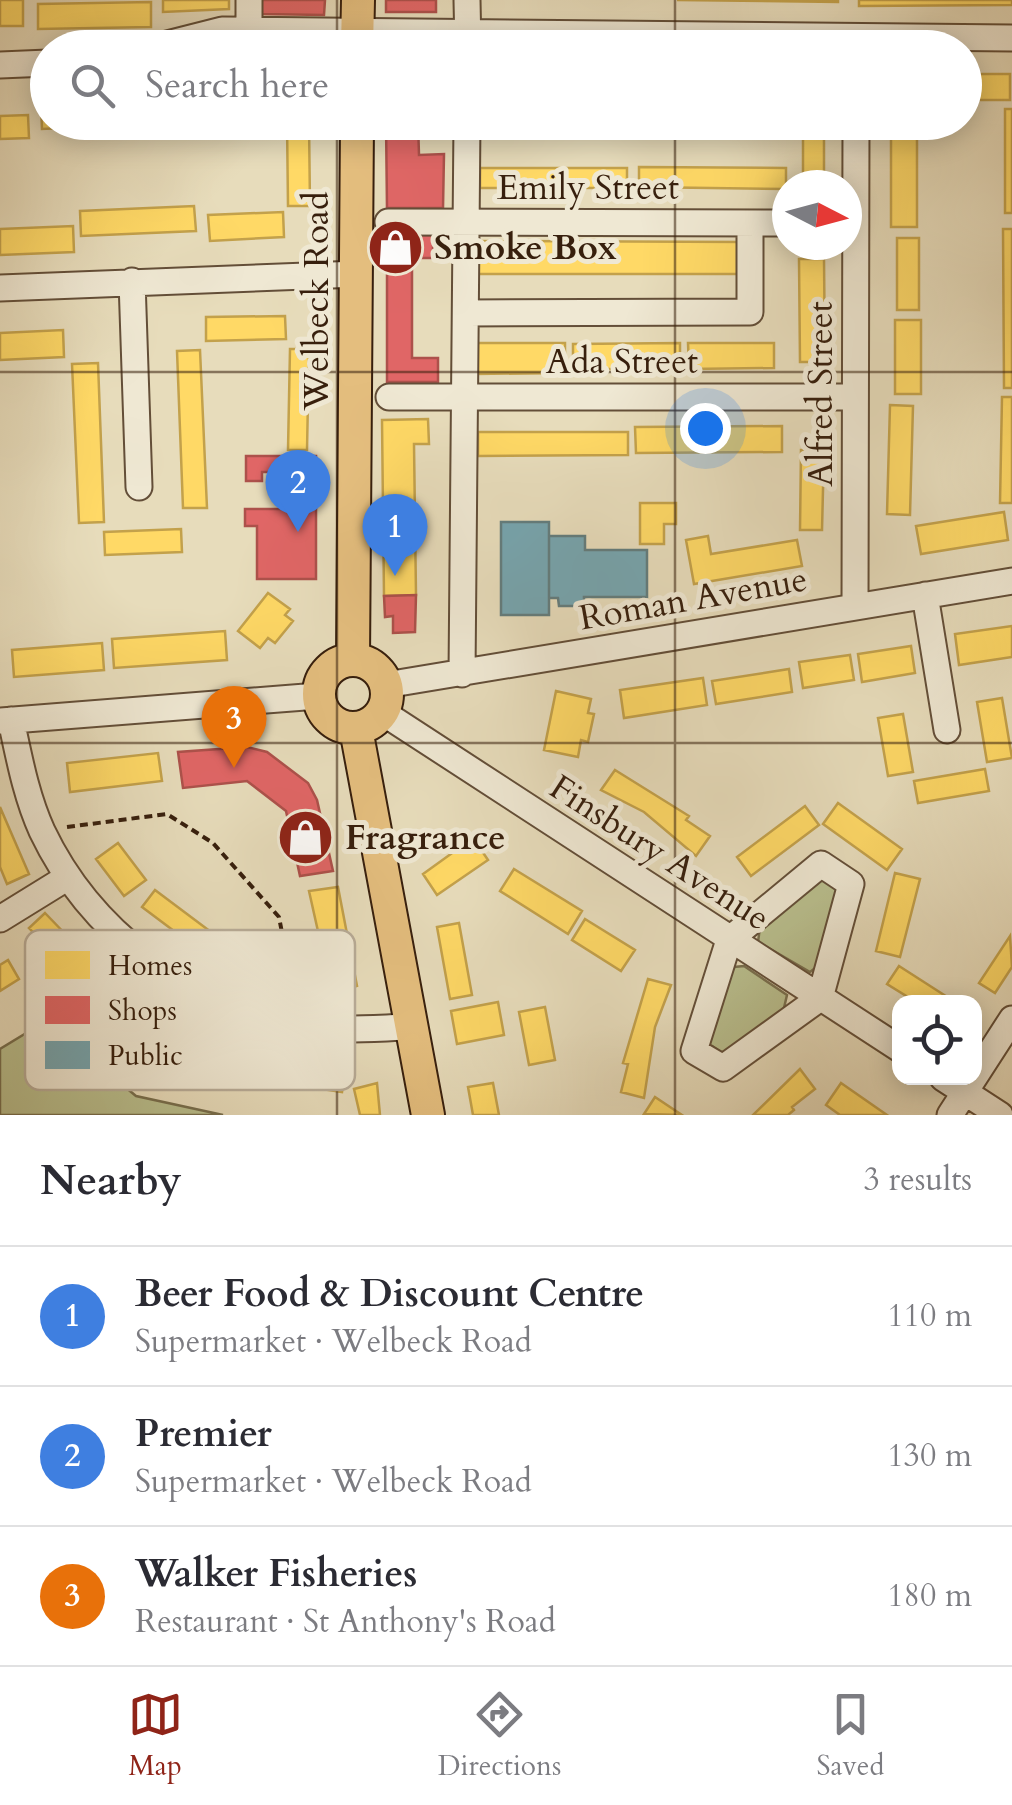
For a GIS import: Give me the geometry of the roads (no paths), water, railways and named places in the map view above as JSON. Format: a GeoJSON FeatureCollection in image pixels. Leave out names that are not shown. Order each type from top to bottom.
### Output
{"type":"FeatureCollection","features":[{"type":"Feature","properties":{"kind":"main road","name":"Welbeck Road"},"geometry":{"type":"LineString","coordinates":[[353,660],[356,140]]}},
{"type":"Feature","properties":{"kind":"main road"},"geometry":{"type":"LineString","coordinates":[[375,708],[334,724],[320,707],[318,696],[328,670],[353,660],[370,664],[375,708],[411,1027],[428,1115]]}},
{"type":"Feature","properties":{"kind":"street"},"geometry":{"type":"LineString","coordinates":[[249,0],[249,30]]}},
{"type":"Feature","properties":{"kind":"street"},"geometry":{"type":"LineString","coordinates":[[468,0],[468,30]]}},
{"type":"Feature","properties":{"kind":"street"},"geometry":{"type":"LineString","coordinates":[[271,30],[358,26],[389,30]]}},
{"type":"Feature","properties":{"kind":"street"},"geometry":{"type":"LineString","coordinates":[[982,39],[1012,38]]}},
{"type":"Feature","properties":{"kind":"street"},"geometry":{"type":"LineString","coordinates":[[0,65],[30,64]]}},
{"type":"Feature","properties":{"kind":"street"},"geometry":{"type":"LineString","coordinates":[[462,674],[467,140]]}},
{"type":"Feature","properties":{"kind":"street","name":"Alfred Street"},"geometry":{"type":"LineString","coordinates":[[854,170],[855,140]]}},
{"type":"Feature","properties":{"kind":"street","name":"Emily Street"},"geometry":{"type":"LineString","coordinates":[[388,222],[772,223]]}},
{"type":"Feature","properties":{"kind":"street"},"geometry":{"type":"LineString","coordinates":[[467,312],[750,312],[750,223]]}},
{"type":"Feature","properties":{"kind":"street","name":"Alfred Street"},"geometry":{"type":"LineString","coordinates":[[853,260],[854,606]]}},
{"type":"Feature","properties":{"kind":"street"},"geometry":{"type":"LineString","coordinates":[[0,288],[358,274]]}},
{"type":"Feature","properties":{"kind":"street"},"geometry":{"type":"LineString","coordinates":[[132,281],[139,486]]}},
{"type":"Feature","properties":{"kind":"street","name":"Ada Street"},"geometry":{"type":"LineString","coordinates":[[389,397],[855,397]]}},
{"type":"Feature","properties":{"kind":"street","name":"Roman Avenue"},"geometry":{"type":"LineString","coordinates":[[375,708],[462,674],[1012,582]]}},
{"type":"Feature","properties":{"kind":"street"},"geometry":{"type":"LineString","coordinates":[[924,595],[947,730]]}},
{"type":"Feature","properties":{"kind":"street"},"geometry":{"type":"LineString","coordinates":[[118,930],[68,877],[42,830],[6,720],[318,696]]}},
{"type":"Feature","properties":{"kind":"street","name":"Finsbury Avenue"},"geometry":{"type":"LineString","coordinates":[[375,708],[892,1045]]}},
{"type":"Feature","properties":{"kind":"street"},"geometry":{"type":"LineString","coordinates":[[821,864],[850,884],[820,998],[723,1068],[694,1051],[729,940],[821,864]]}},
{"type":"Feature","properties":{"kind":"street"},"geometry":{"type":"LineString","coordinates":[[0,919],[68,877]]}},
{"type":"Feature","properties":{"kind":"street"},"geometry":{"type":"LineString","coordinates":[[950,1115],[1012,1019]]}},
{"type":"Feature","properties":{"kind":"street"},"geometry":{"type":"LineString","coordinates":[[355,1026],[411,1027]]}},
{"type":"Feature","properties":{"kind":"street"},"geometry":{"type":"LineString","coordinates":[[954,1085],[1000,1115]]}},
{"type":"Feature","properties":{"kind":"place","name":"Smoke Box"},"geometry":{"type":"Point","coordinates":[395,247]}},
{"type":"Feature","properties":{"kind":"place","name":"Premier"},"geometry":{"type":"Point","coordinates":[298,532]}},
{"type":"Feature","properties":{"kind":"place","name":"Beer Food & Discount Centre"},"geometry":{"type":"Point","coordinates":[395,576]}},
{"type":"Feature","properties":{"kind":"place","name":"Walker Fisheries"},"geometry":{"type":"Point","coordinates":[234,768]}},
{"type":"Feature","properties":{"kind":"place","name":"Fragrance"},"geometry":{"type":"Point","coordinates":[306,837]}}]}
